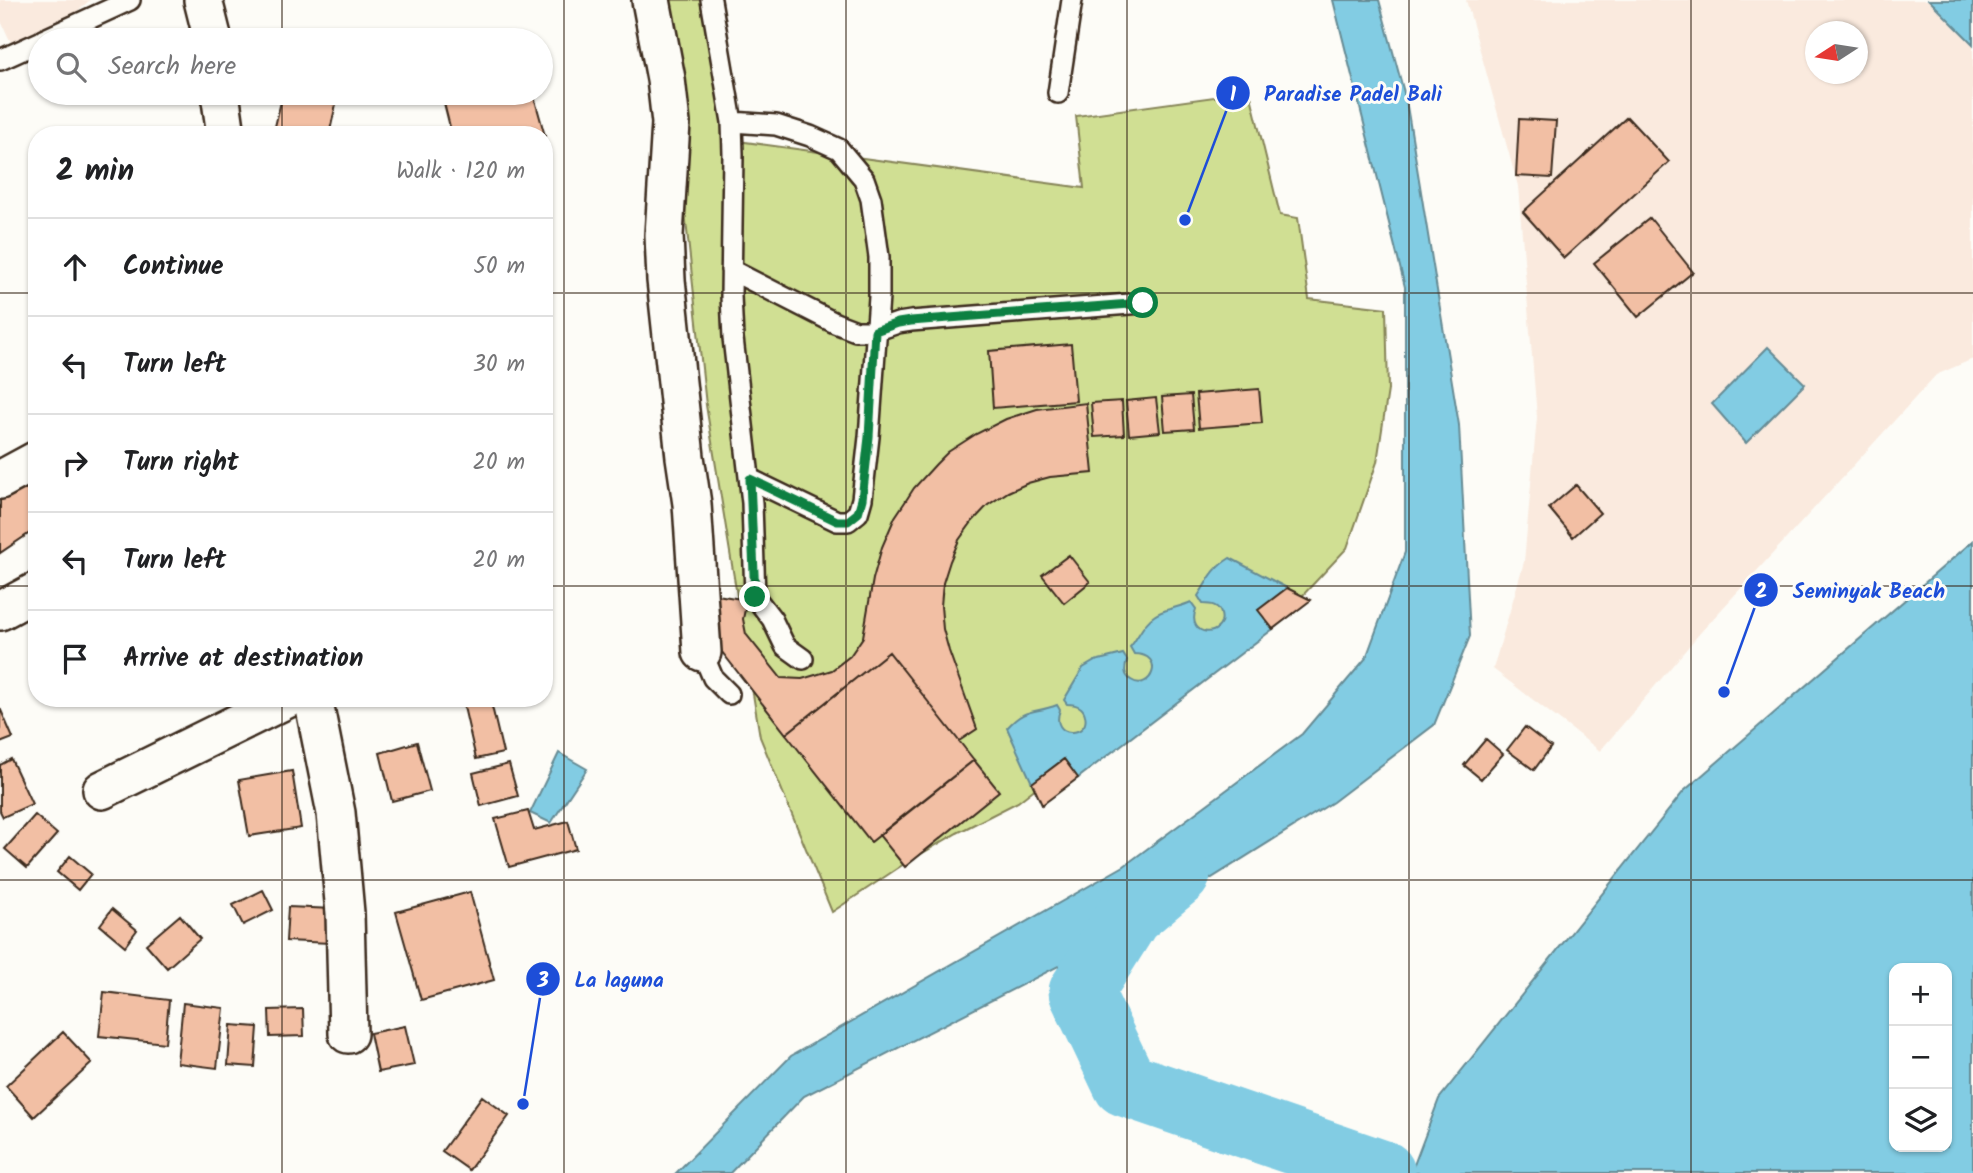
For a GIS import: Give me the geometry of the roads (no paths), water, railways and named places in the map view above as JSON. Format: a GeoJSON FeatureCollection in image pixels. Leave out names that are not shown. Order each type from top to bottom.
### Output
{"type":"FeatureCollection","features":[{"type":"Feature","properties":{"kind":"street"},"geometry":{"type":"LineString","coordinates":[[203,0],[210,28]]}},
{"type":"Feature","properties":{"kind":"street"},"geometry":{"type":"LineString","coordinates":[[651,0],[666,79],[671,123],[664,235],[666,280],[692,504],[702,652]]}},
{"type":"Feature","properties":{"kind":"street"},"geometry":{"type":"LineString","coordinates":[[222,105],[225,126]]}},
{"type":"Feature","properties":{"kind":"street"},"geometry":{"type":"LineString","coordinates":[[0,480],[28,465]]}},
{"type":"Feature","properties":{"kind":"street"},"geometry":{"type":"LineString","coordinates":[[0,611],[28,596]]}},
{"type":"Feature","properties":{"kind":"street"},"geometry":{"type":"LineString","coordinates":[[102,790],[271,707]]}},
{"type":"Feature","properties":{"kind":"street"},"geometry":{"type":"LineString","coordinates":[[315,707],[336,813],[345,913],[348,1034]]}},
{"type":"Feature","properties":{"kind":"lane"},"geometry":{"type":"LineString","coordinates":[[70,28],[130,0]]}},
{"type":"Feature","properties":{"kind":"lane"},"geometry":{"type":"LineString","coordinates":[[711,0],[732,122],[733,338],[750,479],[755,597],[772,619],[785,646],[803,659]]}},
{"type":"Feature","properties":{"kind":"lane"},"geometry":{"type":"LineString","coordinates":[[1058,93],[1072,0]]}},
{"type":"Feature","properties":{"kind":"lane"},"geometry":{"type":"LineString","coordinates":[[0,60],[28,47]]}},
{"type":"Feature","properties":{"kind":"lane"},"geometry":{"type":"LineString","coordinates":[[732,122],[776,125],[839,149],[864,179],[871,200],[879,257],[879,297],[869,437],[858,513],[848,521],[837,521],[750,479]]}},
{"type":"Feature","properties":{"kind":"lane"},"geometry":{"type":"LineString","coordinates":[[731,270],[845,328],[856,331],[875,331],[911,321],[1143,303]]}},
{"type":"Feature","properties":{"kind":"lane"},"geometry":{"type":"LineString","coordinates":[[702,652],[713,678],[729,694]]}},
{"type":"Feature","properties":{"kind":"water"},"geometry":{"type":"Polygon","coordinates":[[[1333,0],[1379,0],[1406,100],[1459,425],[1470,636],[1434,725],[1333,802],[1129,930],[804,1096],[730,1173],[676,1173],[791,1056],[1124,866],[1302,734],[1366,658],[1405,552],[1405,287],[1333,0]]]}},
{"type":"Feature","properties":{"kind":"water"},"geometry":{"type":"Polygon","coordinates":[[[1929,0],[1973,0],[1973,44],[1929,0]]]}},
{"type":"Feature","properties":{"kind":"water"},"geometry":{"type":"Polygon","coordinates":[[[1768,347],[1805,384],[1746,443],[1712,404],[1768,347]]]}},
{"type":"Feature","properties":{"kind":"water"},"geometry":{"type":"Polygon","coordinates":[[[1973,541],[1973,1173],[1411,1173],[1439,1099],[1684,791],[1973,541]]]}},
{"type":"Feature","properties":{"kind":"water"},"geometry":{"type":"Polygon","coordinates":[[[1230,558],[1287,588],[1259,610],[1273,629],[1078,778],[1064,759],[1032,783],[1007,728],[1025,714],[1057,705],[1060,710],[1060,726],[1071,732],[1082,728],[1085,723],[1083,709],[1067,704],[1064,700],[1083,668],[1095,661],[1123,654],[1127,660],[1125,671],[1128,678],[1138,683],[1145,681],[1153,666],[1144,656],[1134,654],[1130,647],[1150,619],[1158,613],[1191,602],[1196,609],[1196,626],[1207,632],[1218,628],[1221,622],[1220,611],[1214,606],[1203,604],[1198,596],[1215,570],[1230,558]]]}},
{"type":"Feature","properties":{"kind":"water"},"geometry":{"type":"Polygon","coordinates":[[[559,753],[587,769],[551,823],[530,813],[559,753]]]}},
{"type":"Feature","properties":{"kind":"waterway"},"geometry":{"type":"LineString","coordinates":[[1178,874],[1129,915],[1081,992],[1125,1084],[1383,1173]]}},
{"type":"Feature","properties":{"kind":"place","name":"Paradise Padel Bali"},"geometry":{"type":"Point","coordinates":[1185,220]}},
{"type":"Feature","properties":{"kind":"place","name":"Seminyak Beach"},"geometry":{"type":"Point","coordinates":[1724,692]}},
{"type":"Feature","properties":{"kind":"place","name":"La laguna"},"geometry":{"type":"Point","coordinates":[523,1104]}}]}
